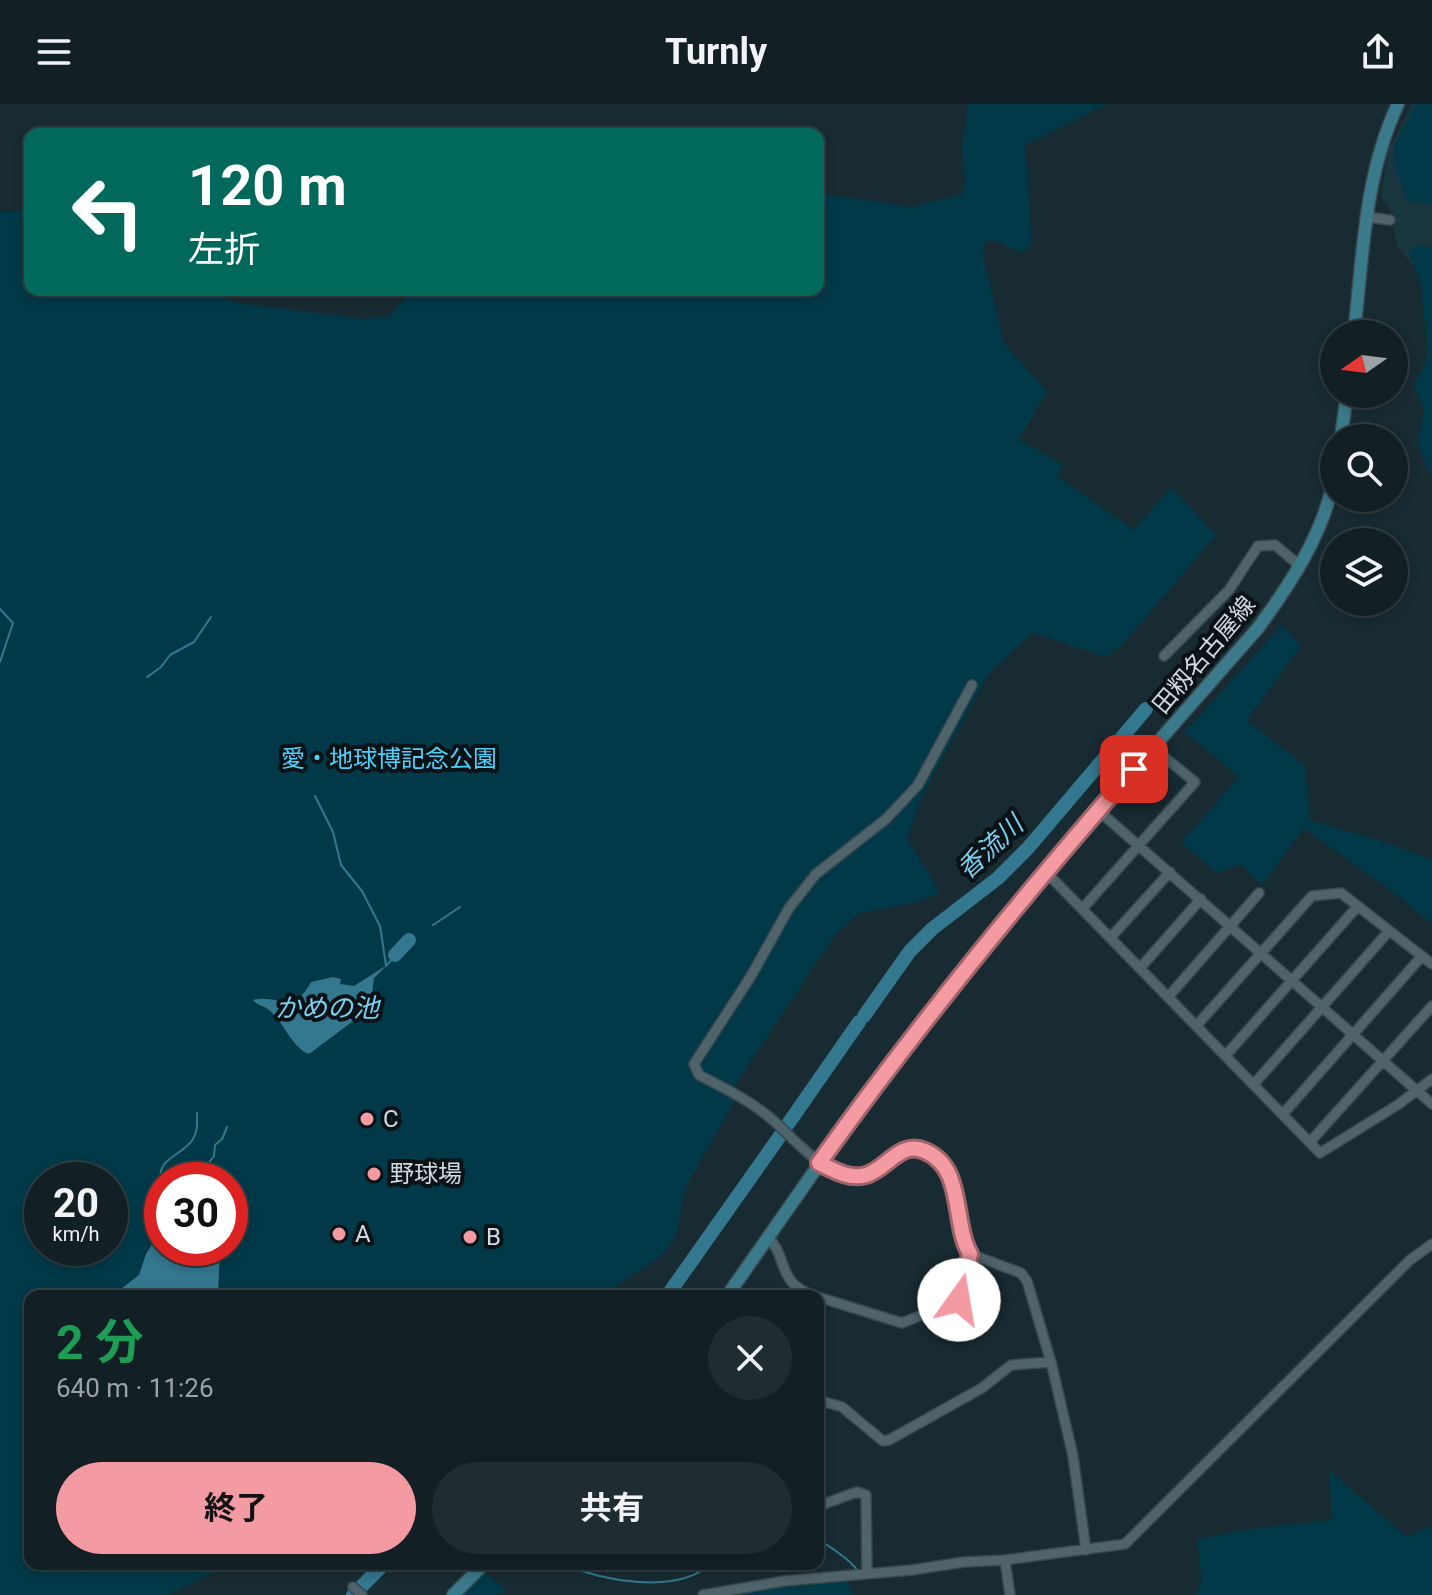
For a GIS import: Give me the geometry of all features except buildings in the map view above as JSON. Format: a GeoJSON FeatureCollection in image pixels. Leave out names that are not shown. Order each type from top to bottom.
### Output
{"type":"FeatureCollection","features":[{"type":"Feature","properties":{"kind":"main road"},"geometry":{"type":"LineString","coordinates":[[1356,320],[1367,217],[1379,153],[1398,104]]}},
{"type":"Feature","properties":{"kind":"main road","name":"田籾名古屋線"},"geometry":{"type":"LineString","coordinates":[[731,1290],[874,1086],[1045,871],[1258,628],[1300,566],[1324,512]]}},
{"type":"Feature","properties":{"kind":"main road"},"geometry":{"type":"LineString","coordinates":[[453,1595],[478,1570]]}},
{"type":"Feature","properties":{"kind":"street"},"geometry":{"type":"LineString","coordinates":[[1367,217],[1390,220]]}},
{"type":"Feature","properties":{"kind":"street"},"geometry":{"type":"LineString","coordinates":[[1164,656],[1229,590],[1258,546],[1275,545],[1300,566]]}},
{"type":"Feature","properties":{"kind":"street"},"geometry":{"type":"LineString","coordinates":[[972,685],[918,785],[886,819],[816,874],[789,908],[751,976],[694,1064],[699,1075],[735,1093],[767,1115],[819,1163],[843,1174],[864,1176],[882,1168],[899,1151],[923,1149],[950,1172],[962,1239],[970,1254],[1021,1273],[1027,1281],[1051,1362],[1073,1456],[1086,1550]]}},
{"type":"Feature","properties":{"kind":"street"},"geometry":{"type":"LineString","coordinates":[[1083,908],[1195,782],[1153,748]]}},
{"type":"Feature","properties":{"kind":"street"},"geometry":{"type":"LineString","coordinates":[[1098,810],[1432,1104]]}},
{"type":"Feature","properties":{"kind":"street"},"geometry":{"type":"LineString","coordinates":[[1045,871],[1320,1153],[1399,1104],[1432,1079]]}},
{"type":"Feature","properties":{"kind":"street"},"geometry":{"type":"LineString","coordinates":[[1111,937],[1170,872]]}},
{"type":"Feature","properties":{"kind":"street"},"geometry":{"type":"LineString","coordinates":[[1169,996],[1259,893]]}},
{"type":"Feature","properties":{"kind":"street"},"geometry":{"type":"LineString","coordinates":[[1197,1025],[1312,896],[1341,893],[1432,964]]}},
{"type":"Feature","properties":{"kind":"street"},"geometry":{"type":"LineString","coordinates":[[1141,967],[1201,899]]}},
{"type":"Feature","properties":{"kind":"street"},"geometry":{"type":"LineString","coordinates":[[1226,1055],[1357,907]]}},
{"type":"Feature","properties":{"kind":"street"},"geometry":{"type":"LineString","coordinates":[[1254,1084],[1389,931]]}},
{"type":"Feature","properties":{"kind":"street"},"geometry":{"type":"LineString","coordinates":[[1283,1114],[1422,956]]}},
{"type":"Feature","properties":{"kind":"street"},"geometry":{"type":"LineString","coordinates":[[1310,1142],[1432,1006]]}},
{"type":"Feature","properties":{"kind":"street"},"geometry":{"type":"LineString","coordinates":[[768,1237],[774,1243],[786,1278],[806,1290]]}},
{"type":"Feature","properties":{"kind":"street"},"geometry":{"type":"LineString","coordinates":[[703,1595],[784,1581],[1005,1560],[1125,1544],[1410,1260],[1432,1244]]}},
{"type":"Feature","properties":{"kind":"street"},"geometry":{"type":"LineString","coordinates":[[824,1299],[902,1323],[959,1300],[970,1254]]}},
{"type":"Feature","properties":{"kind":"street"},"geometry":{"type":"LineString","coordinates":[[824,1402],[842,1407],[883,1441],[889,1440],[982,1388],[1011,1365],[1051,1362]]}},
{"type":"Feature","properties":{"kind":"street"},"geometry":{"type":"LineString","coordinates":[[824,1504],[857,1492],[866,1495],[867,1574]]}},
{"type":"Feature","properties":{"kind":"street"},"geometry":{"type":"LineString","coordinates":[[1005,1560],[1010,1595]]}},
{"type":"Feature","properties":{"kind":"street"},"geometry":{"type":"LineString","coordinates":[[353,1587],[362,1595]]}},
{"type":"Feature","properties":{"kind":"shaded area"},"geometry":{"type":"Polygon","coordinates":[[[1412,104],[1432,104],[1432,477],[1418,446],[1424,410],[1414,385],[1424,367],[1428,350],[1420,282],[1416,269],[1397,246],[1390,208],[1381,197],[1388,151],[1412,104]]]}},
{"type":"Feature","properties":{"kind":"green space","name":"愛・地球博記念公園"},"geometry":{"type":"Polygon","coordinates":[[[968,104],[1108,104],[1025,145],[1032,245],[1021,253],[998,242],[985,242],[983,255],[1004,343],[1047,392],[1019,439],[1063,465],[1057,476],[1134,530],[1171,487],[1216,535],[1123,644],[1106,657],[1033,633],[989,673],[922,796],[907,838],[940,893],[913,903],[859,913],[834,936],[736,1084],[732,1093],[737,1097],[686,1186],[675,1238],[660,1257],[611,1290],[24,1290],[24,1570],[219,1570],[168,1595],[0,1595],[0,212],[24,212],[24,296],[215,296],[238,303],[363,319],[388,317],[408,296],[824,296],[824,194],[910,207],[962,194],[965,182],[962,148],[968,104]]]}},
{"type":"Feature","properties":{"kind":"green space"},"geometry":{"type":"Polygon","coordinates":[[[1416,104],[1432,104],[1432,204],[1407,201],[1396,168],[1394,146],[1416,104]]]}},
{"type":"Feature","properties":{"kind":"green space"},"geometry":{"type":"Polygon","coordinates":[[[1414,245],[1432,247],[1432,477],[1418,446],[1424,410],[1414,385],[1424,367],[1428,350],[1420,282],[1410,255],[1414,245]]]}},
{"type":"Feature","properties":{"kind":"green space"},"geometry":{"type":"Polygon","coordinates":[[[1282,625],[1301,646],[1247,720],[1305,766],[1310,820],[1391,844],[1432,860],[1432,925],[1405,901],[1304,828],[1262,885],[1241,864],[1217,873],[1181,843],[1239,777],[1185,732],[1282,625]]]}},
{"type":"Feature","properties":{"kind":"green space"},"geometry":{"type":"Polygon","coordinates":[[[1329,1470],[1407,1537],[1432,1526],[1432,1595],[1195,1595],[1202,1583],[1197,1539],[1250,1529],[1332,1520],[1329,1470]]]}},
{"type":"Feature","properties":{"kind":"green space"},"geometry":{"type":"Polygon","coordinates":[[[484,1571],[508,1592],[461,1595],[484,1571]]]}},
{"type":"Feature","properties":{"kind":"green space"},"geometry":{"type":"Polygon","coordinates":[[[846,1579],[854,1595],[721,1595],[784,1584],[846,1579]]]}},
{"type":"Feature","properties":{"kind":"water","name":"かめの池"},"geometry":{"type":"Polygon","coordinates":[[[387,965],[374,978],[369,998],[372,1007],[309,1054],[297,1046],[267,1008],[253,1000],[285,1002],[298,999],[311,982],[333,977],[341,979],[340,984],[354,986],[387,965]]]}},
{"type":"Feature","properties":{"kind":"water"},"geometry":{"type":"Polygon","coordinates":[[[144,1260],[144,1266],[219,1266],[218,1290],[120,1290],[139,1275],[144,1260]]]}},
{"type":"Feature","properties":{"kind":"waterway"},"geometry":{"type":"LineString","coordinates":[[0,609],[13,623],[0,662]]}},
{"type":"Feature","properties":{"kind":"waterway"},"geometry":{"type":"LineString","coordinates":[[147,677],[161,667],[170,655],[194,642],[211,617]]}},
{"type":"Feature","properties":{"kind":"waterway","name":"香流川"},"geometry":{"type":"LineString","coordinates":[[864,1016],[910,951],[932,929],[998,878],[1028,848],[1146,709]]}},
{"type":"Feature","properties":{"kind":"waterway"},"geometry":{"type":"LineString","coordinates":[[315,796],[333,832],[341,865],[362,891],[380,926],[386,965]]}},
{"type":"Feature","properties":{"kind":"waterway"},"geometry":{"type":"LineString","coordinates":[[433,925],[460,907]]}},
{"type":"Feature","properties":{"kind":"waterway"},"geometry":{"type":"LineString","coordinates":[[395,955],[409,940]]}},
{"type":"Feature","properties":{"kind":"waterway"},"geometry":{"type":"LineString","coordinates":[[386,966],[393,958]]}},
{"type":"Feature","properties":{"kind":"waterway","name":"香流川"},"geometry":{"type":"LineString","coordinates":[[788,1124],[859,1022]]}},
{"type":"Feature","properties":{"kind":"waterway"},"geometry":{"type":"LineString","coordinates":[[167,1162],[195,1136],[197,1113]]}},
{"type":"Feature","properties":{"kind":"waterway"},"geometry":{"type":"LineString","coordinates":[[209,1162],[214,1156],[215,1145],[222,1139],[227,1127]]}},
{"type":"Feature","properties":{"kind":"waterway","name":"香流川"},"geometry":{"type":"LineString","coordinates":[[671,1290],[780,1136]]}},
{"type":"Feature","properties":{"kind":"waterway"},"geometry":{"type":"LineString","coordinates":[[824,1544],[857,1570]]}},
{"type":"Feature","properties":{"kind":"waterway","name":"香流川"},"geometry":{"type":"LineString","coordinates":[[353,1595],[378,1570]]}},
{"type":"Feature","properties":{"kind":"waterway"},"geometry":{"type":"LineString","coordinates":[[579,1570],[639,1582],[679,1579],[702,1570]]}},
{"type":"Feature","properties":{"kind":"place","name":"C"},"geometry":{"type":"Point","coordinates":[367,1119]}},
{"type":"Feature","properties":{"kind":"place","name":"野球場"},"geometry":{"type":"Point","coordinates":[374,1174]}},
{"type":"Feature","properties":{"kind":"place","name":"A"},"geometry":{"type":"Point","coordinates":[339,1234]}},
{"type":"Feature","properties":{"kind":"place","name":"B"},"geometry":{"type":"Point","coordinates":[470,1237]}},
{"type":"Feature","properties":{"kind":"route"},"geometry":{"type":"LineString","coordinates":[[959,1300],[970,1254],[962,1239],[950,1172],[939,1160],[923,1149],[899,1151],[882,1168],[864,1176],[843,1174],[819,1163],[874,1086],[1045,871],[1134,769]]}}]}
